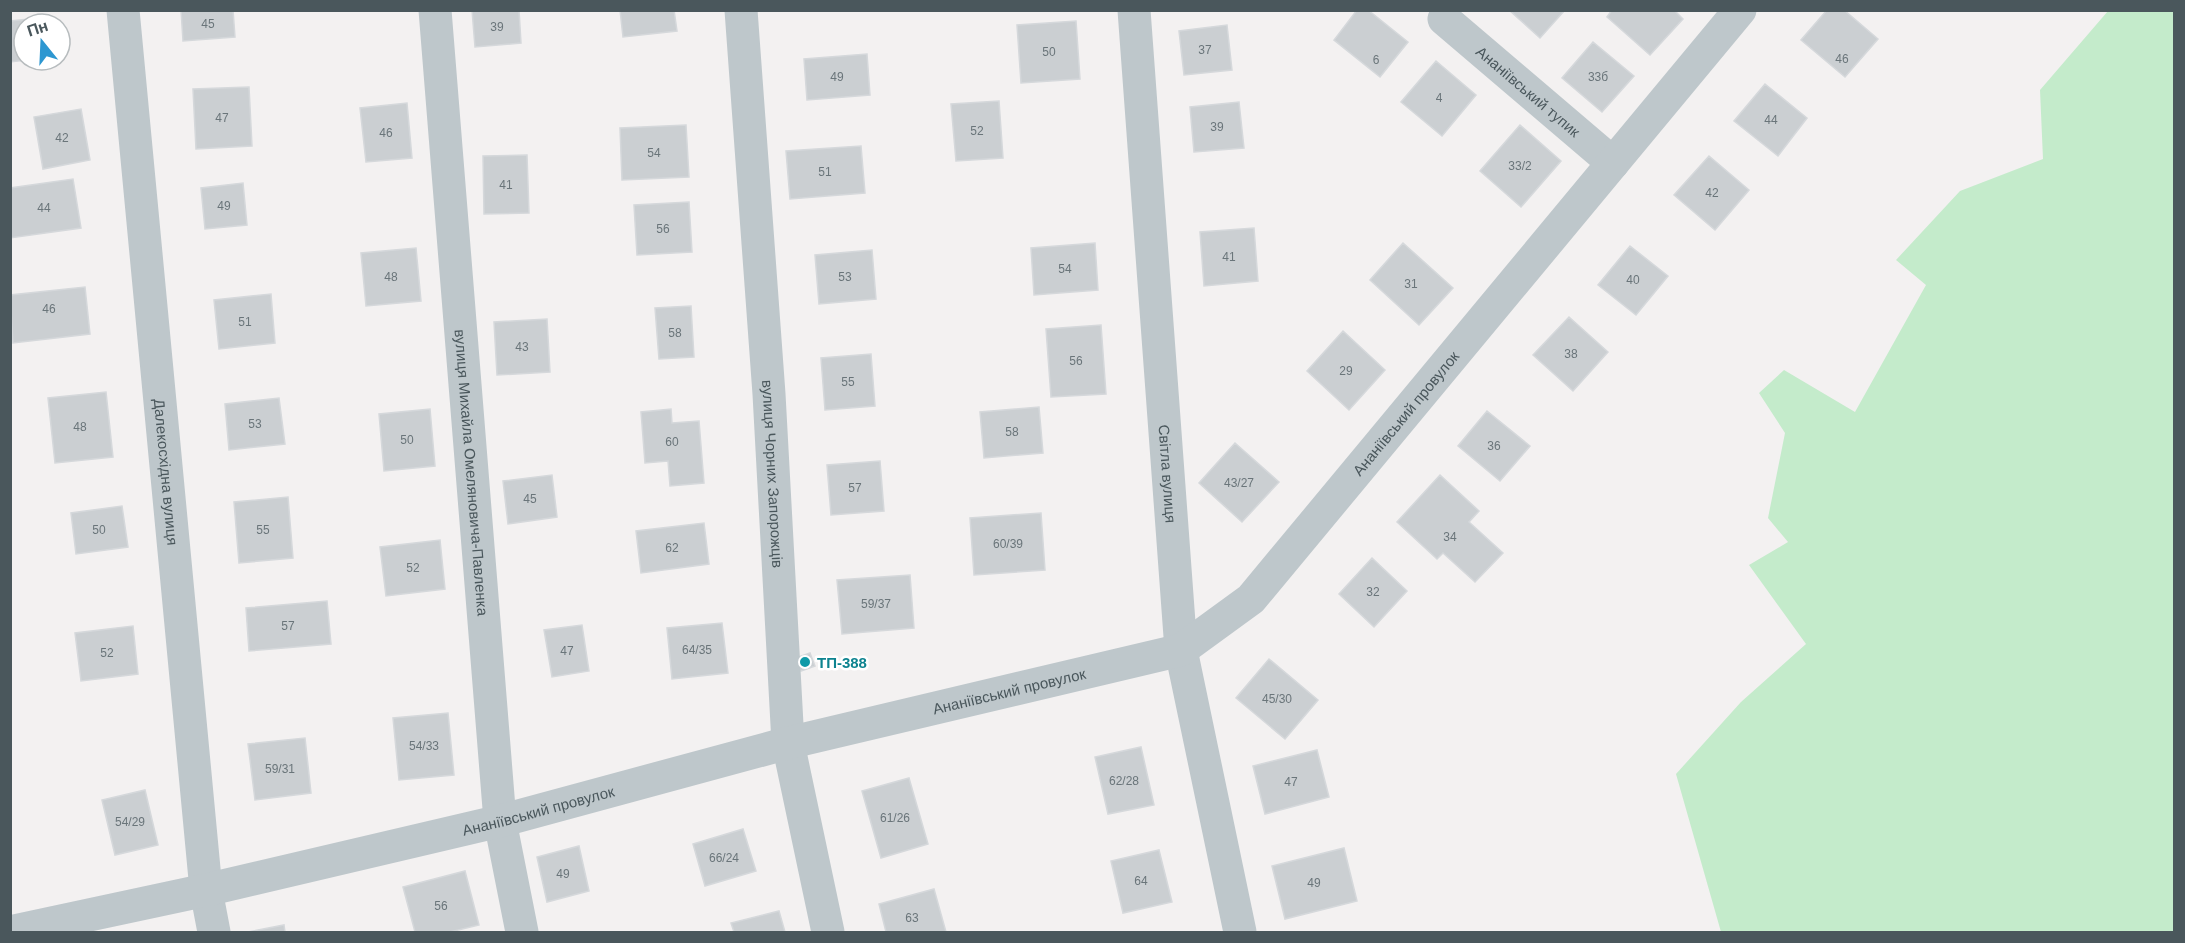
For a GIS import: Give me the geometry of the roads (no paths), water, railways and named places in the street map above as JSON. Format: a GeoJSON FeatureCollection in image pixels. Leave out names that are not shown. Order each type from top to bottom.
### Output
{"type":"FeatureCollection","features":[{"type":"Feature","properties":{"kind":"street","name":"Далекосхідна вулиця"},"geometry":{"type":"LineString","coordinates":[[123,10],[206,890],[214,933]]}},
{"type":"Feature","properties":{"kind":"street","name":"вулиця Михайла Омеляновича-Павленка"},"geometry":{"type":"LineString","coordinates":[[435,10],[500,821],[522,933]]}},
{"type":"Feature","properties":{"kind":"street","name":"вулиця Чорних Запорожців"},"geometry":{"type":"LineString","coordinates":[[741,10],[769,394],[788,743],[828,933]]}},
{"type":"Feature","properties":{"kind":"street","name":"Світла вулиця"},"geometry":{"type":"LineString","coordinates":[[1134,10],[1181,650],[1240,933]]}},
{"type":"Feature","properties":{"kind":"street","name":"Ананіївський провулок"},"geometry":{"type":"LineString","coordinates":[[10,932],[206,890],[500,821],[788,743],[1181,650],[1251,599],[1740,10]]}},
{"type":"Feature","properties":{"kind":"street","name":"Ананіївський тупик"},"geometry":{"type":"LineString","coordinates":[[1444,19],[1613,163]]}},
{"type":"Feature","properties":{"kind":"place","name":"ТП-388"},"geometry":{"type":"Point","coordinates":[805,662]}}]}
